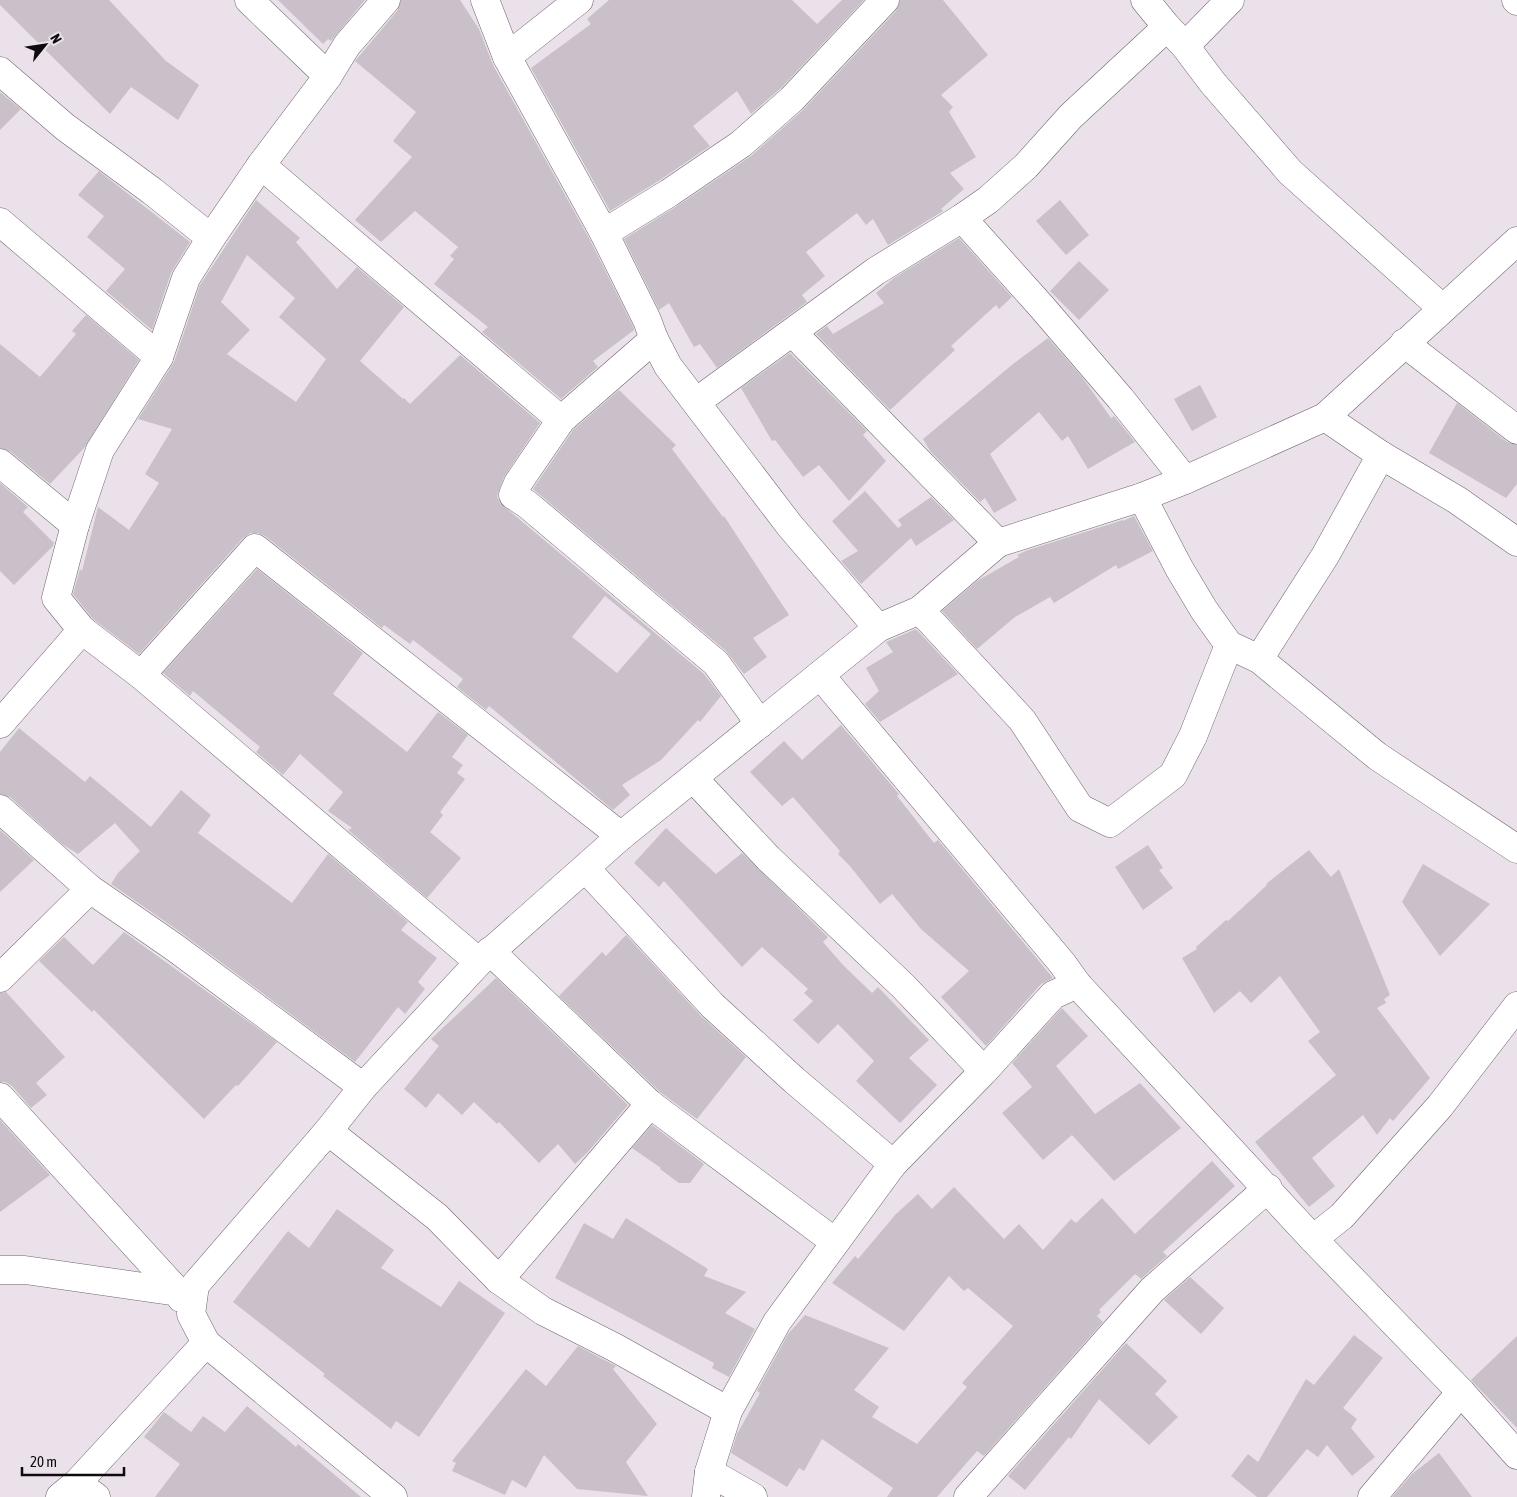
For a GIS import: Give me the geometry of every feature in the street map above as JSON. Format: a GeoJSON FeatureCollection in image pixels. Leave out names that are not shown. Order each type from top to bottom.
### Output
{"type":"FeatureCollection","features":[{"type":"Feature","properties":{"kind":"street"},"geometry":{"type":"LineString","coordinates":[[249,0],[328,76]]}},
{"type":"Feature","properties":{"kind":"street"},"geometry":{"type":"LineString","coordinates":[[386,0],[347,45],[328,76],[261,165],[186,278],[159,357],[100,450],[75,525],[56,598],[82,630],[141,676],[484,957],[650,1104],[836,1242]]}},
{"type":"Feature","properties":{"kind":"street"},"geometry":{"type":"LineString","coordinates":[[485,0],[507,57],[604,233],[668,366],[790,526],[878,628]]}},
{"type":"Feature","properties":{"kind":"street"},"geometry":{"type":"LineString","coordinates":[[507,57],[579,0]]}},
{"type":"Feature","properties":{"kind":"street"},"geometry":{"type":"LineString","coordinates":[[604,233],[669,193],[741,144],[792,99],[885,0]]}},
{"type":"Feature","properties":{"kind":"street"},"geometry":{"type":"LineString","coordinates":[[1145,0],[1212,82],[1290,172],[1442,308]]}},
{"type":"Feature","properties":{"kind":"street"},"geometry":{"type":"LineString","coordinates":[[696,402],[876,271],[988,200],[1026,166],[1071,116],[1176,37],[1230,0]]}},
{"type":"Feature","properties":{"kind":"street"},"geometry":{"type":"LineString","coordinates":[[0,72],[66,127],[211,238]]}},
{"type":"Feature","properties":{"kind":"street"},"geometry":{"type":"LineString","coordinates":[[261,165],[560,420]]}},
{"type":"Feature","properties":{"kind":"street"},"geometry":{"type":"LineString","coordinates":[[962,218],[1120,398],[1185,480]]}},
{"type":"Feature","properties":{"kind":"street"},"geometry":{"type":"LineString","coordinates":[[0,222],[159,357]]}},
{"type":"Feature","properties":{"kind":"street"},"geometry":{"type":"LineString","coordinates":[[184,1303],[195,1285],[328,1131],[363,1087],[484,957],[622,836],[878,628],[920,610],[998,543],[1142,497],[1185,480],[1325,417],[1517,241]]}},
{"type":"Feature","properties":{"kind":"street"},"geometry":{"type":"LineString","coordinates":[[793,332],[998,543]]}},
{"type":"Feature","properties":{"kind":"street"},"geometry":{"type":"LineString","coordinates":[[654,340],[560,420],[518,483],[513,495],[716,663],[760,724]]}},
{"type":"Feature","properties":{"kind":"street"},"geometry":{"type":"LineString","coordinates":[[1404,343],[1517,430]]}},
{"type":"Feature","properties":{"kind":"street"},"geometry":{"type":"LineString","coordinates":[[1325,417],[1381,456],[1457,500],[1517,542]]}},
{"type":"Feature","properties":{"kind":"street"},"geometry":{"type":"LineString","coordinates":[[1259,658],[1325,556],[1381,456]]}},
{"type":"Feature","properties":{"kind":"street"},"geometry":{"type":"LineString","coordinates":[[0,463],[75,525]]}},
{"type":"Feature","properties":{"kind":"street"},"geometry":{"type":"LineString","coordinates":[[1142,497],[1179,568],[1204,610],[1229,645],[1259,658],[1377,756],[1517,849]]}},
{"type":"Feature","properties":{"kind":"street"},"geometry":{"type":"LineString","coordinates":[[141,676],[255,548],[622,836]]}},
{"type":"Feature","properties":{"kind":"street"},"geometry":{"type":"LineString","coordinates":[[920,610],[1022,720],[1080,808],[1110,823],[1173,775],[1193,736],[1229,645]]}},
{"type":"Feature","properties":{"kind":"street"},"geometry":{"type":"LineString","coordinates":[[0,724],[82,630]]}},
{"type":"Feature","properties":{"kind":"street"},"geometry":{"type":"LineString","coordinates":[[820,675],[1078,984],[1313,1238],[1461,1392],[1517,1455]]}},
{"type":"Feature","properties":{"kind":"street"},"geometry":{"type":"LineString","coordinates":[[694,778],[768,858],[903,986],[984,1071]]}},
{"type":"Feature","properties":{"kind":"street"},"geometry":{"type":"LineString","coordinates":[[0,809],[90,888],[174,947],[363,1087]]}},
{"type":"Feature","properties":{"kind":"street"},"geometry":{"type":"LineString","coordinates":[[586,868],[714,1006],[794,1080],[893,1164]]}},
{"type":"Feature","properties":{"kind":"street"},"geometry":{"type":"LineString","coordinates":[[0,978],[90,888]]}},
{"type":"Feature","properties":{"kind":"street"},"geometry":{"type":"LineString","coordinates":[[752,1497],[707,1485],[728,1411],[777,1322],[893,1164],[984,1071],[1053,995],[1078,984]]}},
{"type":"Feature","properties":{"kind":"street"},"geometry":{"type":"LineString","coordinates":[[1313,1238],[1342,1216],[1440,1106],[1517,1006]]}},
{"type":"Feature","properties":{"kind":"street"},"geometry":{"type":"LineString","coordinates":[[0,1097],[184,1303],[206,1343],[393,1497]]}},
{"type":"Feature","properties":{"kind":"street"},"geometry":{"type":"LineString","coordinates":[[499,1280],[650,1104]]}},
{"type":"Feature","properties":{"kind":"street"},"geometry":{"type":"LineString","coordinates":[[328,1131],[437,1217],[499,1280],[542,1310],[614,1347],[728,1411]]}},
{"type":"Feature","properties":{"kind":"street"},"geometry":{"type":"LineString","coordinates":[[968,1497],[1152,1290],[1268,1188]]}},
{"type":"Feature","properties":{"kind":"street"},"geometry":{"type":"LineString","coordinates":[[0,1270],[25,1270],[184,1303]]}},
{"type":"Feature","properties":{"kind":"street"},"geometry":{"type":"LineString","coordinates":[[78,1492],[206,1343]]}},
{"type":"Feature","properties":{"kind":"street"},"geometry":{"type":"LineString","coordinates":[[1372,1497],[1461,1392]]}},
{"type":"Feature","properties":{"kind":"building"},"geometry":{"type":"Polygon","coordinates":[[[0,0],[109,0],[166,61],[199,85],[178,120],[131,87],[110,114],[0,5],[0,0]]]}},
{"type":"Feature","properties":{"kind":"building"},"geometry":{"type":"Polygon","coordinates":[[[278,0],[365,0],[331,41],[328,39],[323,44],[278,0]]]}},
{"type":"Feature","properties":{"kind":"building"},"geometry":{"type":"Polygon","coordinates":[[[401,0],[460,0],[479,29],[493,65],[590,240],[633,326],[634,330],[593,361],[598,367],[561,399],[482,332],[488,327],[434,284],[454,259],[450,256],[458,247],[415,211],[381,242],[355,220],[412,157],[393,141],[416,112],[355,61],[398,10],[401,0]]]}},
{"type":"Feature","properties":{"kind":"building"},"geometry":{"type":"Polygon","coordinates":[[[609,0],[792,0],[817,24],[842,0],[864,0],[781,88],[751,114],[737,91],[693,126],[710,146],[610,211],[531,68],[591,24],[587,19],[609,0]]]}},
{"type":"Feature","properties":{"kind":"building"},"geometry":{"type":"Polygon","coordinates":[[[900,0],[943,0],[988,55],[941,95],[953,107],[949,112],[976,157],[950,173],[964,189],[941,209],[943,211],[888,245],[873,219],[866,225],[857,213],[806,252],[825,276],[802,295],[807,302],[717,368],[700,344],[694,347],[669,303],[659,310],[624,239],[751,156],[803,110],[896,11],[900,0]]]}},
{"type":"Feature","properties":{"kind":"building"},"geometry":{"type":"Polygon","coordinates":[[[0,92],[21,109],[0,130],[0,92]]]}},
{"type":"Feature","properties":{"kind":"building"},"geometry":{"type":"Polygon","coordinates":[[[99,171],[190,242],[171,273],[152,330],[106,291],[125,269],[87,237],[104,216],[78,195],[99,171]]]}},
{"type":"Feature","properties":{"kind":"building"},"geometry":{"type":"Polygon","coordinates":[[[256,200],[300,238],[296,242],[337,289],[357,267],[404,307],[360,361],[403,399],[410,404],[460,355],[540,423],[504,477],[497,496],[500,503],[704,674],[721,696],[700,722],[698,720],[661,760],[622,785],[630,795],[613,810],[489,706],[486,710],[457,687],[463,679],[413,640],[410,644],[384,625],[382,628],[265,536],[258,533],[250,533],[243,538],[139,654],[93,619],[73,594],[80,569],[82,571],[98,507],[129,530],[159,483],[145,474],[172,429],[138,419],[174,362],[200,285],[256,200]],[[247,255],[221,302],[250,330],[227,354],[296,402],[326,359],[279,317],[295,298],[247,255]],[[605,596],[572,637],[617,673],[651,634],[605,596]]]}},
{"type":"Feature","properties":{"kind":"building"},"geometry":{"type":"Polygon","coordinates":[[[1060,200],[1089,235],[1066,255],[1036,221],[1060,200]]]}},
{"type":"Feature","properties":{"kind":"building"},"geometry":{"type":"Polygon","coordinates":[[[959,238],[1012,297],[999,309],[996,305],[951,346],[955,350],[890,410],[816,334],[827,326],[833,334],[884,303],[876,293],[894,278],[959,238]]]}},
{"type":"Feature","properties":{"kind":"building"},"geometry":{"type":"Polygon","coordinates":[[[1079,261],[1109,290],[1079,320],[1050,291],[1079,261]]]}},
{"type":"Feature","properties":{"kind":"building"},"geometry":{"type":"Polygon","coordinates":[[[86,315],[139,360],[85,447],[50,484],[10,451],[0,448],[0,344],[40,377],[76,334],[72,331],[86,315]]]}},
{"type":"Feature","properties":{"kind":"building"},"geometry":{"type":"Polygon","coordinates":[[[1048,338],[1082,377],[1111,418],[1114,416],[1135,442],[1088,469],[1068,436],[1062,441],[1039,412],[990,454],[1017,500],[994,513],[985,498],[980,502],[930,451],[923,439],[1013,364],[1048,338]]]}},
{"type":"Feature","properties":{"kind":"building"},"geometry":{"type":"Polygon","coordinates":[[[790,353],[867,431],[863,435],[886,461],[849,501],[819,465],[803,477],[775,440],[772,441],[741,388],[790,353]]]}},
{"type":"Feature","properties":{"kind":"building"},"geometry":{"type":"Polygon","coordinates":[[[1200,385],[1217,417],[1192,431],[1174,399],[1200,385]]]}},
{"type":"Feature","properties":{"kind":"building"},"geometry":{"type":"Polygon","coordinates":[[[619,390],[676,445],[672,449],[724,516],[789,615],[753,638],[767,657],[744,674],[726,651],[533,489],[573,430],[619,390]]]}},
{"type":"Feature","properties":{"kind":"building"},"geometry":{"type":"Polygon","coordinates":[[[1457,403],[1507,442],[1517,445],[1517,484],[1506,498],[1429,453],[1457,403]]]}},
{"type":"Feature","properties":{"kind":"building"},"geometry":{"type":"Polygon","coordinates":[[[0,483],[28,507],[23,512],[54,543],[14,585],[0,571],[0,483]]]}},
{"type":"Feature","properties":{"kind":"building"},"geometry":{"type":"Polygon","coordinates":[[[865,491],[898,528],[902,525],[898,520],[931,497],[954,520],[916,546],[911,538],[861,584],[841,561],[858,551],[832,521],[865,491]]]}},
{"type":"Feature","properties":{"kind":"building"},"geometry":{"type":"Polygon","coordinates":[[[1134,516],[1153,551],[1118,569],[1116,565],[1054,603],[1050,597],[1015,617],[977,649],[942,611],[977,581],[1019,557],[1017,555],[1134,516]]]}},
{"type":"Feature","properties":{"kind":"building"},"geometry":{"type":"Polygon","coordinates":[[[257,569],[363,653],[333,694],[407,752],[438,712],[468,735],[452,757],[463,765],[457,773],[465,779],[440,812],[443,815],[430,832],[461,858],[427,898],[348,830],[352,828],[328,811],[343,792],[300,754],[283,775],[256,752],[260,747],[193,691],[190,696],[163,673],[257,569]]]}},
{"type":"Feature","properties":{"kind":"building"},"geometry":{"type":"Polygon","coordinates":[[[916,629],[958,674],[880,722],[865,704],[879,691],[866,668],[893,652],[886,642],[916,629]]]}},
{"type":"Feature","properties":{"kind":"building"},"geometry":{"type":"Polygon","coordinates":[[[841,725],[899,794],[897,796],[934,843],[938,840],[1053,978],[1041,984],[986,1046],[941,997],[969,971],[921,929],[892,894],[880,904],[838,854],[840,851],[793,797],[782,806],[750,772],[784,741],[802,760],[841,725]]]}},
{"type":"Feature","properties":{"kind":"building"},"geometry":{"type":"Polygon","coordinates":[[[19,728],[85,782],[90,776],[151,827],[181,790],[211,815],[198,833],[292,903],[328,854],[408,922],[401,930],[437,958],[418,982],[425,989],[405,1014],[398,1007],[355,1062],[183,934],[111,884],[118,873],[140,851],[115,823],[78,854],[62,844],[10,797],[0,794],[0,752],[19,728]]]}},
{"type":"Feature","properties":{"kind":"building"},"geometry":{"type":"Polygon","coordinates":[[[666,828],[716,874],[742,853],[828,937],[823,942],[843,965],[872,993],[878,987],[929,1040],[909,1058],[937,1085],[900,1123],[856,1081],[874,1061],[838,1024],[818,1044],[793,1020],[813,1001],[804,993],[808,989],[762,947],[742,967],[664,881],[659,887],[634,863],[666,828]]]}},
{"type":"Feature","properties":{"kind":"building"},"geometry":{"type":"Polygon","coordinates":[[[0,830],[34,860],[0,892],[0,830]]]}},
{"type":"Feature","properties":{"kind":"building"},"geometry":{"type":"Polygon","coordinates":[[[1148,845],[1163,868],[1159,870],[1173,888],[1143,910],[1115,867],[1148,845]]]}},
{"type":"Feature","properties":{"kind":"building"},"geometry":{"type":"Polygon","coordinates":[[[1309,850],[1331,877],[1339,869],[1390,995],[1384,999],[1386,1003],[1377,1008],[1430,1078],[1393,1121],[1390,1118],[1377,1135],[1363,1115],[1312,1158],[1335,1186],[1309,1207],[1255,1142],[1336,1075],[1308,1041],[1320,1032],[1280,976],[1251,1003],[1240,991],[1214,1013],[1182,958],[1197,949],[1196,947],[1226,920],[1228,921],[1266,884],[1309,850]]]}},
{"type":"Feature","properties":{"kind":"building"},"geometry":{"type":"Polygon","coordinates":[[[1423,864],[1490,904],[1440,956],[1402,902],[1423,864]]]}},
{"type":"Feature","properties":{"kind":"building"},"geometry":{"type":"Polygon","coordinates":[[[124,932],[277,1042],[238,1086],[236,1085],[204,1119],[94,1010],[92,1012],[39,961],[64,937],[93,965],[124,932]]]}},
{"type":"Feature","properties":{"kind":"building"},"geometry":{"type":"Polygon","coordinates":[[[626,935],[702,1017],[746,1057],[697,1119],[660,1092],[559,996],[602,952],[606,956],[626,935]]]}},
{"type":"Feature","properties":{"kind":"building"},"geometry":{"type":"Polygon","coordinates":[[[496,978],[628,1105],[588,1152],[575,1164],[558,1144],[539,1163],[499,1122],[497,1124],[474,1102],[462,1115],[438,1093],[426,1108],[404,1089],[439,1046],[431,1039],[496,978]]]}},
{"type":"Feature","properties":{"kind":"building"},"geometry":{"type":"Polygon","coordinates":[[[6,992],[65,1057],[36,1083],[47,1095],[31,1108],[12,1086],[5,1082],[0,1082],[0,993],[6,992]]]}},
{"type":"Feature","properties":{"kind":"building"},"geometry":{"type":"Polygon","coordinates":[[[1062,1008],[1088,1036],[1056,1066],[1095,1114],[1140,1083],[1181,1128],[1114,1181],[1072,1135],[1043,1160],[1002,1113],[1032,1087],[1012,1063],[1062,1008]]]}},
{"type":"Feature","properties":{"kind":"building"},"geometry":{"type":"Polygon","coordinates":[[[0,1120],[50,1175],[0,1212],[0,1120]]]}},
{"type":"Feature","properties":{"kind":"building"},"geometry":{"type":"Polygon","coordinates":[[[652,1125],[704,1164],[690,1183],[679,1183],[632,1148],[652,1125]]]}},
{"type":"Feature","properties":{"kind":"building"},"geometry":{"type":"Polygon","coordinates":[[[1212,1161],[1235,1186],[1163,1252],[1167,1256],[1141,1279],[1135,1274],[1099,1310],[1101,1312],[1097,1316],[1103,1322],[984,1456],[977,1451],[937,1497],[887,1497],[893,1488],[822,1439],[804,1471],[799,1468],[787,1487],[731,1453],[737,1434],[760,1393],[757,1391],[788,1334],[805,1315],[889,1348],[854,1390],[879,1407],[872,1417],[917,1444],[967,1387],[962,1383],[1013,1326],[968,1288],[964,1291],[949,1276],[904,1331],[832,1283],[855,1256],[858,1259],[896,1214],[918,1194],[932,1209],[954,1187],[1004,1239],[1019,1224],[1043,1250],[1071,1219],[1076,1223],[1102,1198],[1135,1234],[1212,1161]]]}},
{"type":"Feature","properties":{"kind":"building"},"geometry":{"type":"Polygon","coordinates":[[[337,1209],[394,1250],[381,1268],[441,1307],[459,1281],[505,1313],[419,1437],[396,1421],[391,1429],[323,1376],[325,1374],[233,1302],[288,1231],[309,1248],[337,1209]]]}},
{"type":"Feature","properties":{"kind":"building"},"geometry":{"type":"Polygon","coordinates":[[[626,1218],[708,1269],[704,1276],[746,1292],[725,1313],[755,1329],[729,1377],[712,1368],[714,1363],[555,1278],[584,1223],[613,1239],[626,1218]]]}},
{"type":"Feature","properties":{"kind":"building"},"geometry":{"type":"Polygon","coordinates":[[[1190,1277],[1224,1308],[1201,1334],[1164,1300],[1190,1277]]]}},
{"type":"Feature","properties":{"kind":"building"},"geometry":{"type":"Polygon","coordinates":[[[1354,1335],[1383,1358],[1343,1408],[1357,1419],[1351,1428],[1375,1457],[1352,1476],[1327,1445],[1318,1457],[1307,1449],[1267,1497],[1257,1497],[1231,1476],[1248,1454],[1258,1462],[1306,1379],[1314,1385],[1354,1335]]]}},
{"type":"Feature","properties":{"kind":"building"},"geometry":{"type":"Polygon","coordinates":[[[1517,1336],[1517,1428],[1471,1380],[1517,1336]]]}},
{"type":"Feature","properties":{"kind":"building"},"geometry":{"type":"Polygon","coordinates":[[[1126,1343],[1167,1381],[1155,1394],[1178,1417],[1149,1445],[1099,1399],[1071,1439],[1069,1437],[1025,1490],[1008,1476],[1126,1343]]]}},
{"type":"Feature","properties":{"kind":"building"},"geometry":{"type":"Polygon","coordinates":[[[578,1346],[616,1366],[613,1369],[657,1424],[626,1462],[648,1496],[577,1489],[544,1455],[526,1488],[512,1480],[505,1495],[452,1471],[456,1463],[452,1461],[526,1369],[546,1386],[578,1346]]]}},
{"type":"Feature","properties":{"kind":"building"},"geometry":{"type":"Polygon","coordinates":[[[247,1406],[296,1447],[298,1444],[361,1497],[155,1497],[180,1464],[144,1437],[164,1412],[191,1432],[203,1416],[225,1432],[247,1406]]]}},
{"type":"Feature","properties":{"kind":"building"},"geometry":{"type":"Polygon","coordinates":[[[1439,1453],[1472,1497],[1392,1497],[1412,1474],[1439,1453]]]}}]}
